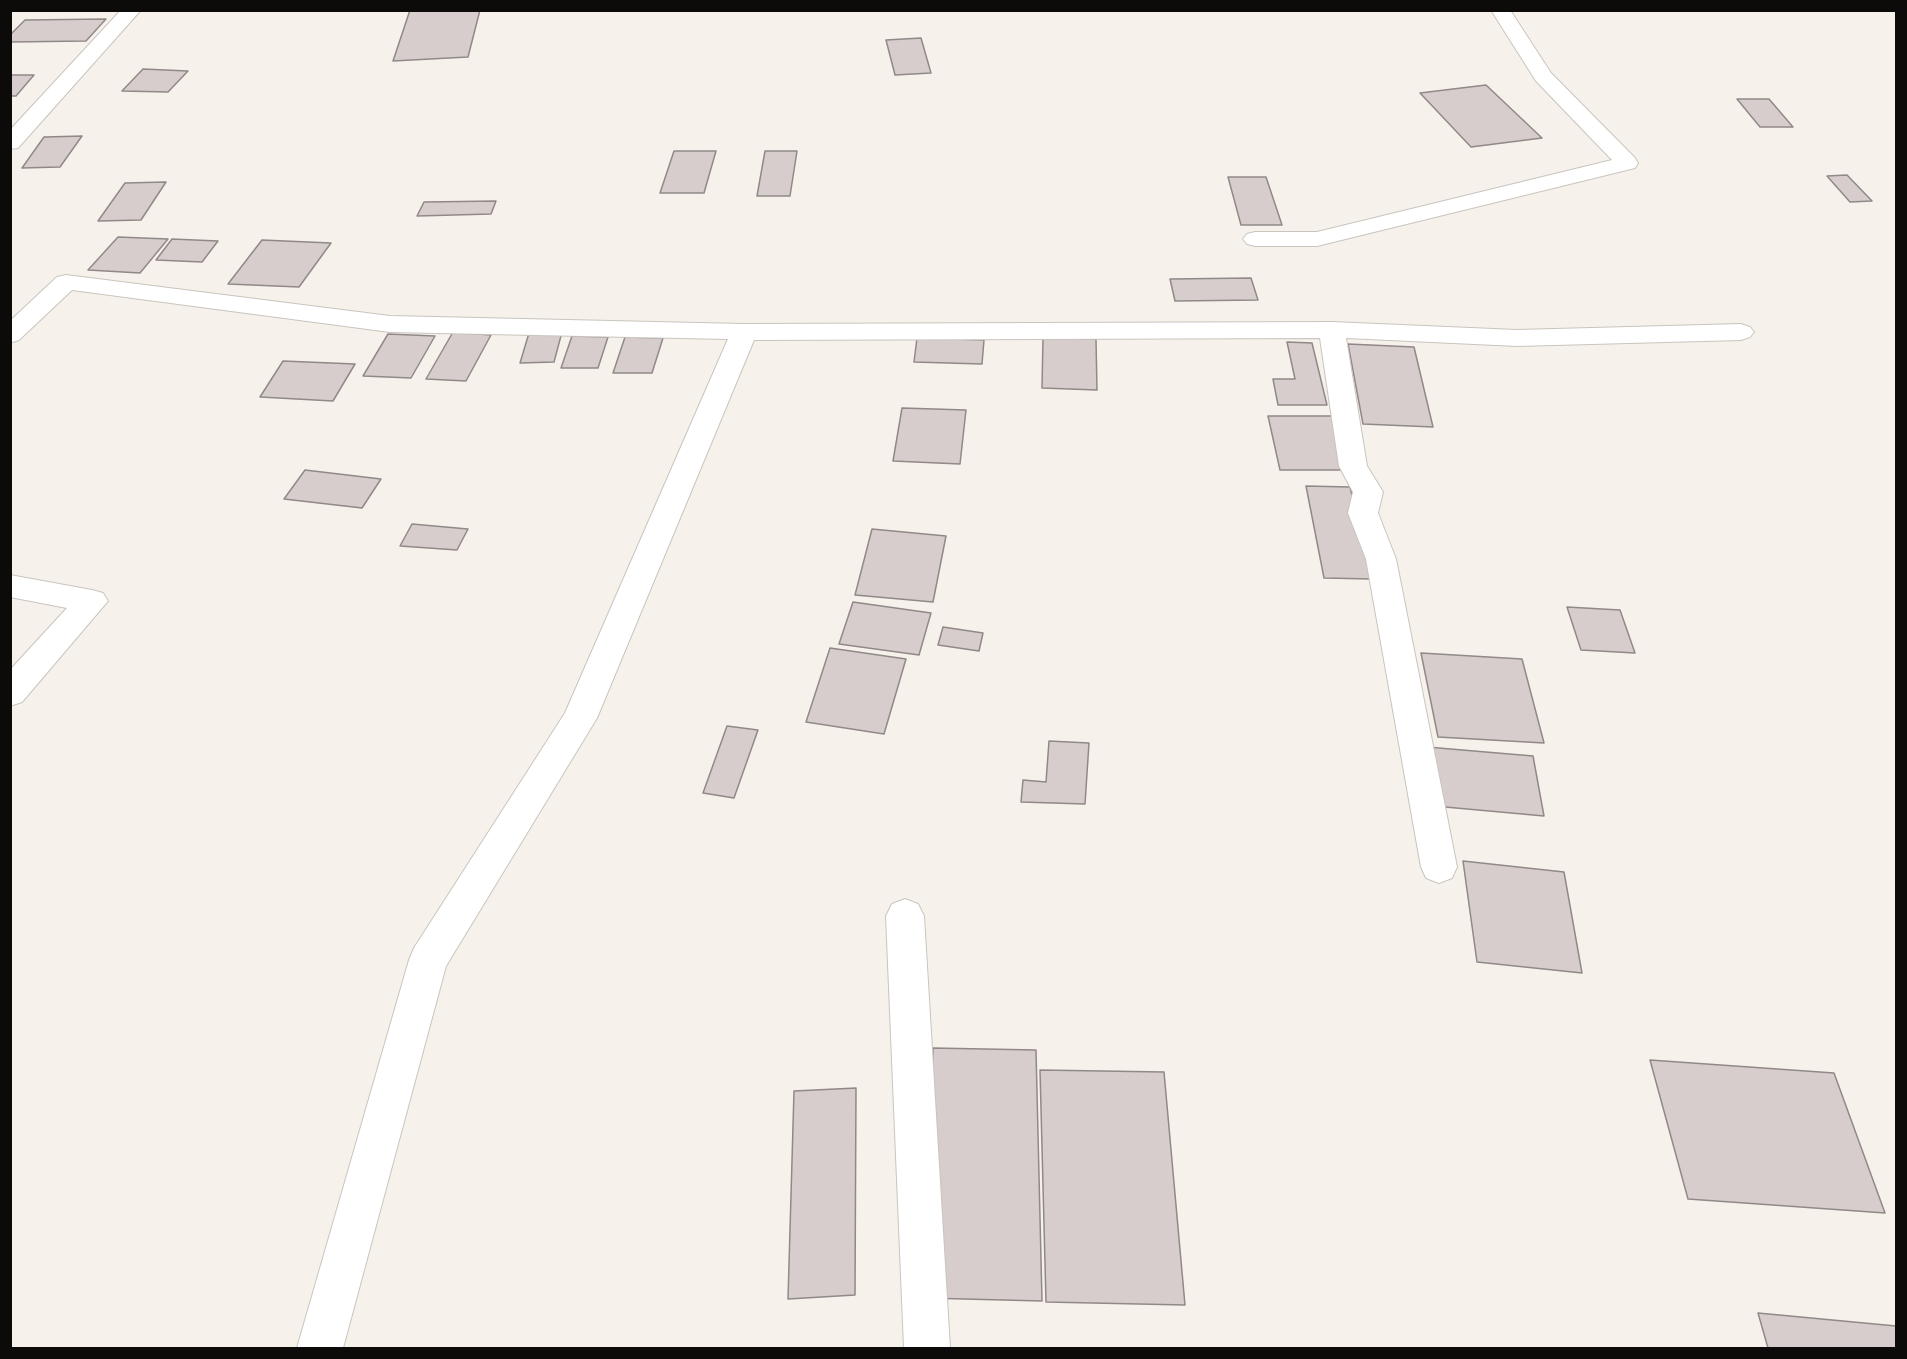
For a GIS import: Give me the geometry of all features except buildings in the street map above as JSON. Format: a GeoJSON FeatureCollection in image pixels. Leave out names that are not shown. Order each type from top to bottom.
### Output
{"type":"FeatureCollection","features":[{"type":"Feature","properties":{"kind":"street"},"geometry":{"type":"LineString","coordinates":[[10,143],[132,10]]}},
{"type":"Feature","properties":{"kind":"street"},"geometry":{"type":"LineString","coordinates":[[1255,239],[1317,239],[1627,163],[1544,77],[1500,10]]}},
{"type":"Feature","properties":{"kind":"street"},"geometry":{"type":"LineString","coordinates":[[10,335],[66,282],[390,324],[744,332],[1332,330],[1517,338],[1741,332]]}},
{"type":"Feature","properties":{"kind":"street"},"geometry":{"type":"LineString","coordinates":[[1332,330],[1353,466],[1368,492],[1363,513],[1381,559],[1439,867]]}},
{"type":"Feature","properties":{"kind":"street"},"geometry":{"type":"LineString","coordinates":[[320,1348],[428,960],[580,718],[744,332]]}},
{"type":"Feature","properties":{"kind":"street"},"geometry":{"type":"LineString","coordinates":[[10,585],[92,601],[10,693]]}},
{"type":"Feature","properties":{"kind":"street"},"geometry":{"type":"LineString","coordinates":[[905,916],[927,1348]]}}]}
